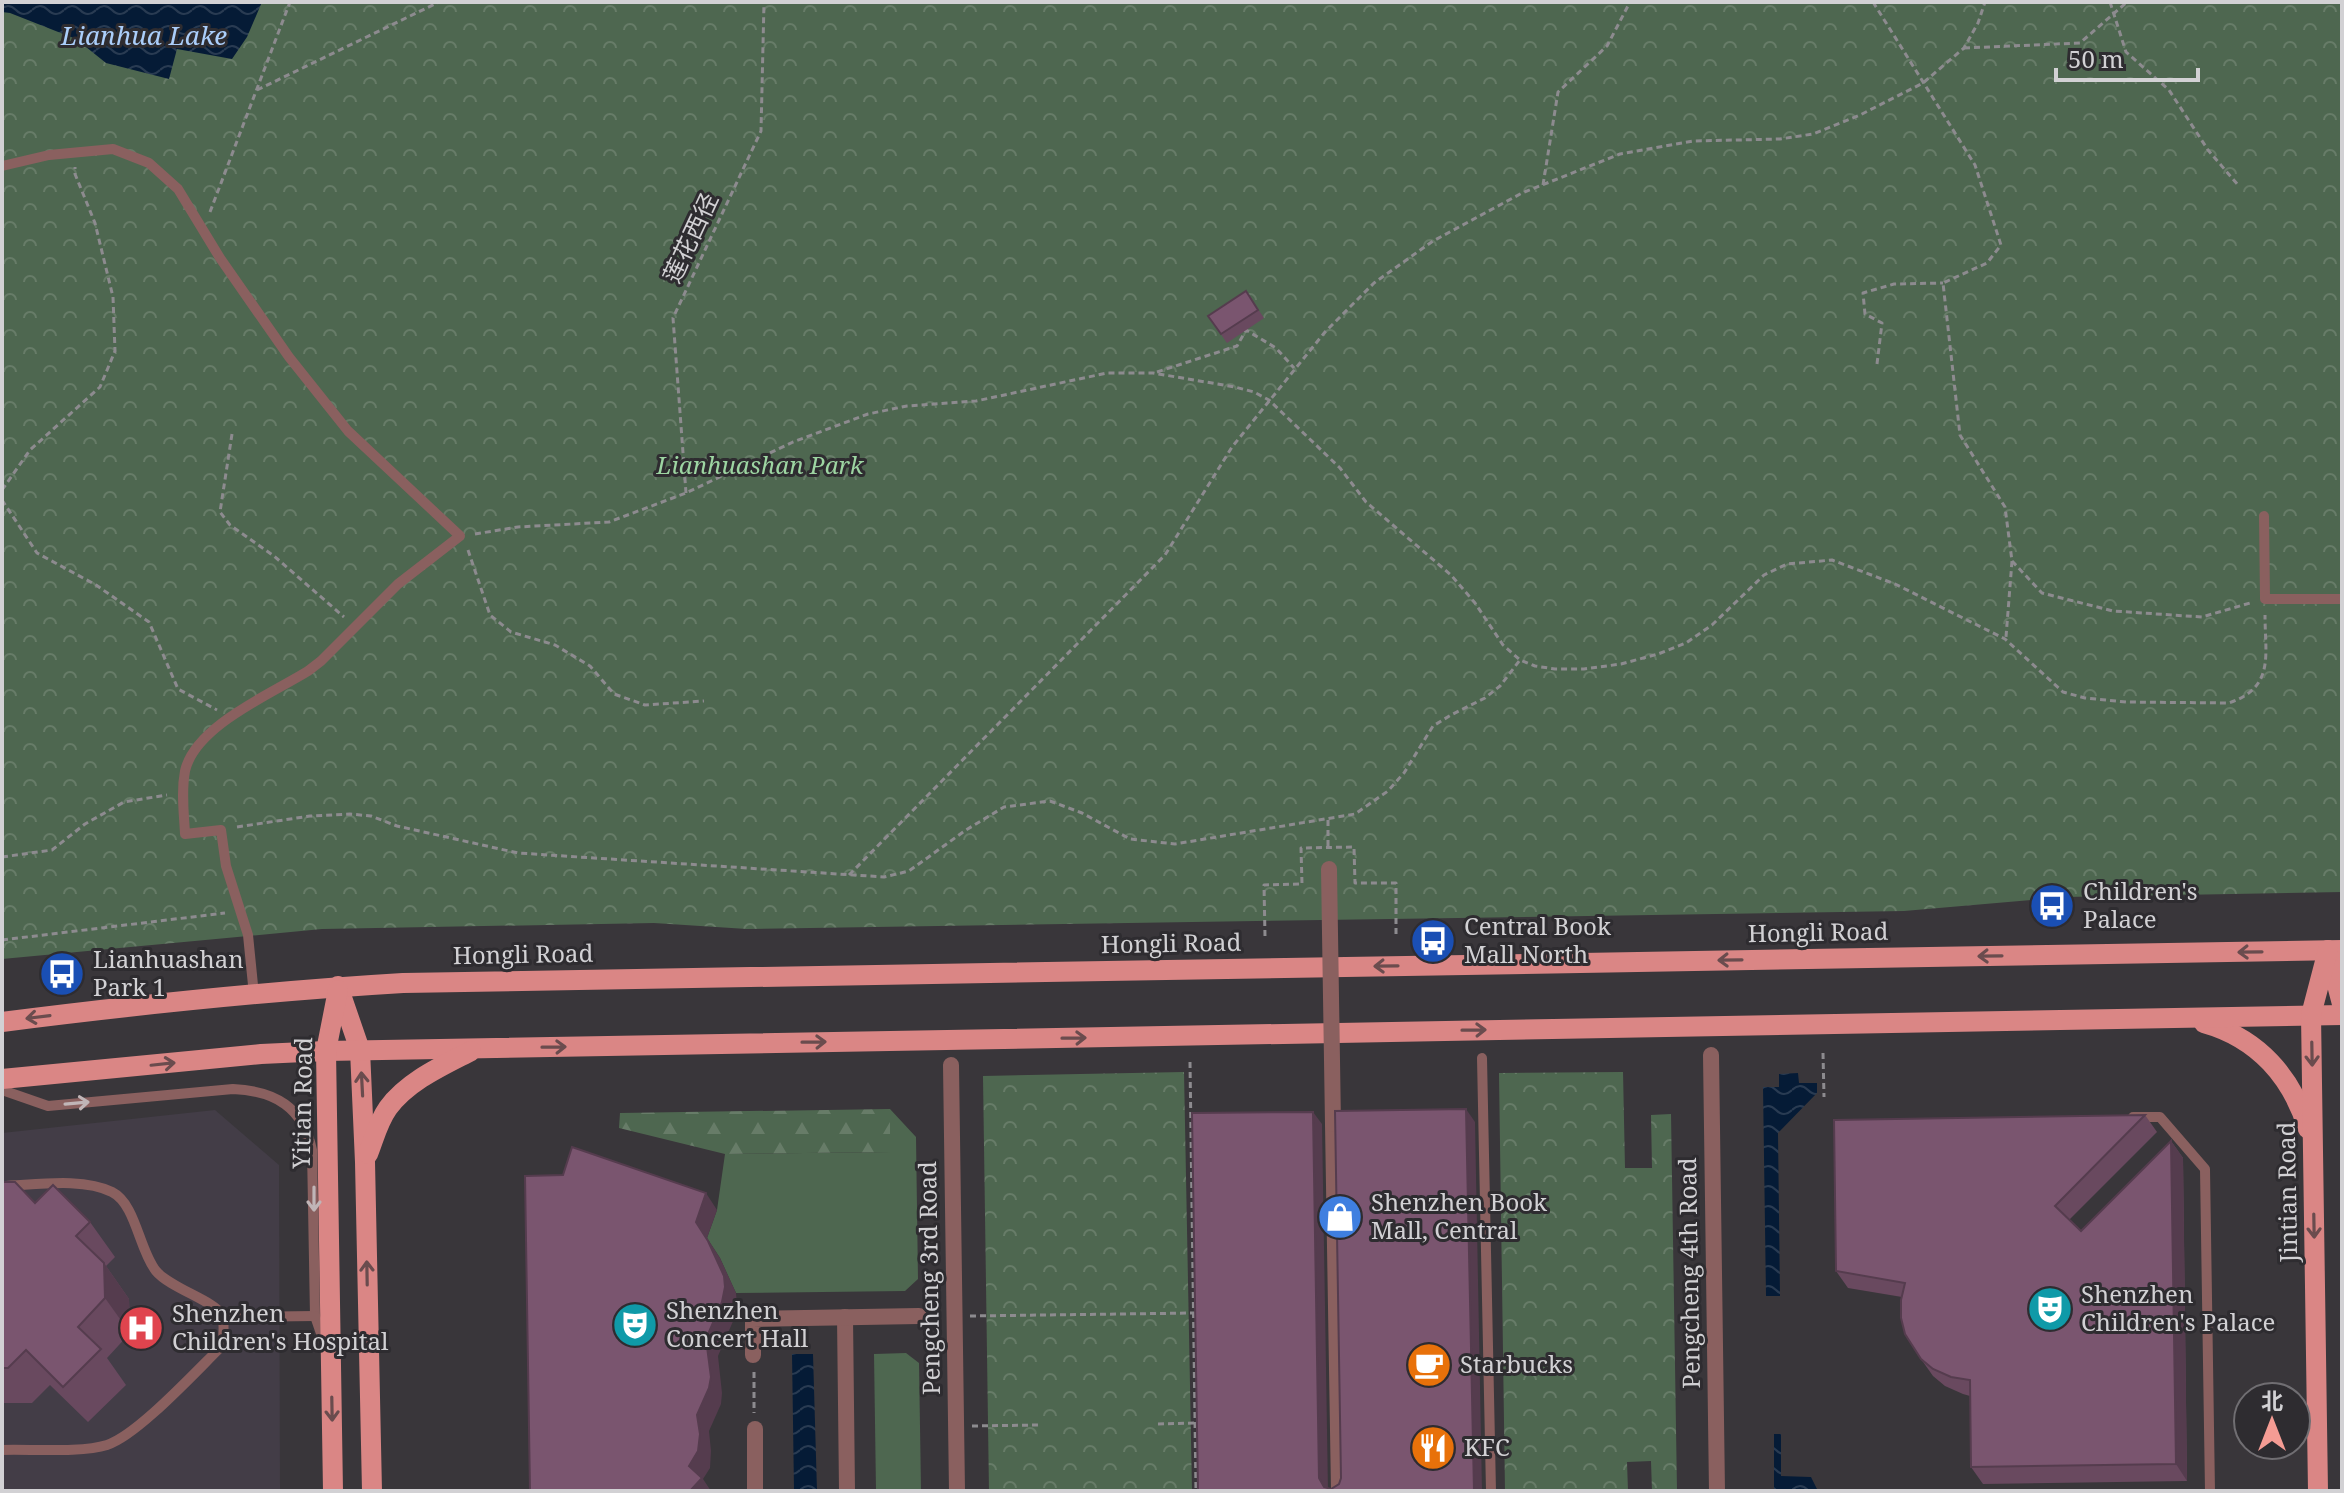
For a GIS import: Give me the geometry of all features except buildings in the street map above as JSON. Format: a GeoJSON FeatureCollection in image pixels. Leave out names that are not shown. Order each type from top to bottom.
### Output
{"type":"FeatureCollection","features":[{"type":"Feature","properties":{"kind":"main road","name":"Hongli Road"},"geometry":{"type":"LineString","coordinates":[[2,1022],[338,986],[403,983],[2335,950]]}},
{"type":"Feature","properties":{"kind":"main road"},"geometry":{"type":"LineString","coordinates":[[2335,950],[2342,1004]]}},
{"type":"Feature","properties":{"kind":"main road","name":"Jintian Road"},"geometry":{"type":"LineString","coordinates":[[2318,1491],[2311,1015],[2335,950]]}},
{"type":"Feature","properties":{"kind":"main road","name":"Yitian Road"},"geometry":{"type":"LineString","coordinates":[[338,986],[360,1050],[372,1491]]}},
{"type":"Feature","properties":{"kind":"main road","name":"Yitian Road"},"geometry":{"type":"LineString","coordinates":[[333,1491],[326,1051],[338,986]]}},
{"type":"Feature","properties":{"kind":"main road"},"geometry":{"type":"LineString","coordinates":[[2,1079],[261,1054],[360,1050],[2342,1015]]}},
{"type":"Feature","properties":{"kind":"main road"},"geometry":{"type":"LineString","coordinates":[[2182,1018],[2223,1029],[2258,1049],[2286,1078],[2302,1110],[2313,1148]]}},
{"type":"Feature","properties":{"kind":"main road"},"geometry":{"type":"LineString","coordinates":[[365,1162],[383,1116],[401,1093],[476,1048]]}},
{"type":"Feature","properties":{"kind":"street"},"geometry":{"type":"LineString","coordinates":[[1329,869],[1339,1491]]}},
{"type":"Feature","properties":{"kind":"street","name":"Pengcheng 4th Road"},"geometry":{"type":"LineString","coordinates":[[1711,1055],[1717,1491]]}},
{"type":"Feature","properties":{"kind":"street","name":"Pengcheng 3rd Road"},"geometry":{"type":"LineString","coordinates":[[951,1065],[957,1491]]}},
{"type":"Feature","properties":{"kind":"street"},"geometry":{"type":"LineString","coordinates":[[753,1355],[753,1319],[919,1316]]}},
{"type":"Feature","properties":{"kind":"street"},"geometry":{"type":"LineString","coordinates":[[845,1317],[847,1491]]}},
{"type":"Feature","properties":{"kind":"street"},"geometry":{"type":"LineString","coordinates":[[755,1429],[755,1491]]}},
{"type":"Feature","properties":{"kind":"lane"},"geometry":{"type":"LineString","coordinates":[[2,166],[49,155],[113,149],[149,163],[178,189],[289,357],[348,431],[460,536],[398,584],[356,628],[308,671],[211,731],[192,753],[183,792],[185,834],[221,830],[226,866],[248,935],[254,995]]}},
{"type":"Feature","properties":{"kind":"lane"},"geometry":{"type":"LineString","coordinates":[[2264,516],[2265,599],[2342,599]]}},
{"type":"Feature","properties":{"kind":"lane"},"geometry":{"type":"LineString","coordinates":[[1482,1058],[1491,1491]]}},
{"type":"Feature","properties":{"kind":"lane"},"geometry":{"type":"LineString","coordinates":[[2,1090],[48,1106],[233,1089],[262,1093],[284,1103],[301,1120],[312,1150],[315,1316],[331,1360]]}},
{"type":"Feature","properties":{"kind":"lane"},"geometry":{"type":"LineString","coordinates":[[2114,1118],[2160,1117],[2205,1169],[2210,1491]]}},
{"type":"Feature","properties":{"kind":"lane"},"geometry":{"type":"LineString","coordinates":[[2,1186],[88,1184],[116,1194],[126,1205],[158,1273],[218,1310],[223,1317],[223,1345],[118,1441],[89,1448],[2,1450]]}},
{"type":"Feature","properties":{"kind":"lane"},"geometry":{"type":"LineString","coordinates":[[223,1317],[315,1316]]}},
{"type":"Feature","properties":{"kind":"path"},"geometry":{"type":"LineString","coordinates":[[203,231],[290,2]]}},
{"type":"Feature","properties":{"kind":"path"},"geometry":{"type":"LineString","coordinates":[[257,90],[439,2]]}},
{"type":"Feature","properties":{"kind":"path","name":"莲花西径"},"geometry":{"type":"LineString","coordinates":[[686,493],[673,318],[761,131],[764,2]]}},
{"type":"Feature","properties":{"kind":"path"},"geometry":{"type":"LineString","coordinates":[[1543,185],[1558,92],[1607,46],[1630,2]]}},
{"type":"Feature","properties":{"kind":"path"},"geometry":{"type":"LineString","coordinates":[[1873,2],[1975,165],[2001,245],[1987,263],[1943,283],[1894,284],[1863,293],[1865,314],[1882,323],[1877,364]]}},
{"type":"Feature","properties":{"kind":"path"},"geometry":{"type":"LineString","coordinates":[[849,875],[1165,555],[1232,447],[1325,332],[1374,283],[1433,241],[1522,193],[1620,154],[1693,141],[1780,139],[1813,134],[1860,115],[1923,83],[1964,48],[1985,2]]}},
{"type":"Feature","properties":{"kind":"path"},"geometry":{"type":"LineString","coordinates":[[2110,2],[2126,52],[2169,90],[2208,150],[2238,185]]}},
{"type":"Feature","properties":{"kind":"path"},"geometry":{"type":"LineString","coordinates":[[1964,48],[2080,43],[2127,2]]}},
{"type":"Feature","properties":{"kind":"path"},"geometry":{"type":"LineString","coordinates":[[2,490],[30,450],[100,387],[115,351],[113,297],[95,223],[75,174],[75,153]]}},
{"type":"Feature","properties":{"kind":"path"},"geometry":{"type":"LineString","coordinates":[[1943,283],[1960,435],[2005,507],[2012,561],[2005,639]]}},
{"type":"Feature","properties":{"kind":"path"},"geometry":{"type":"LineString","coordinates":[[1153,373],[1237,346],[1246,330],[1276,348],[1295,368]]}},
{"type":"Feature","properties":{"kind":"path"},"geometry":{"type":"LineString","coordinates":[[704,701],[645,705],[614,694],[590,666],[555,645],[511,632],[490,615],[470,552],[460,536],[518,527],[609,522],[686,493],[793,442],[868,414],[907,406],[976,401],[1107,373],[1153,373],[1235,387],[1269,400],[1340,468],[1366,502],[1451,575],[1475,603],[1503,645],[1520,660],[1535,666],[1584,669],[1621,664],[1658,654],[1686,643],[1712,625],[1764,575],[1787,564],[1832,560],[1895,584],[2005,639],[2063,692],[2085,698],[2126,702],[2229,703],[2245,698],[2258,686],[2265,671],[2265,599],[2202,617],[2113,611],[2042,593],[2012,561]]}},
{"type":"Feature","properties":{"kind":"path"},"geometry":{"type":"LineString","coordinates":[[232,434],[220,512],[230,525],[274,556],[356,628]]}},
{"type":"Feature","properties":{"kind":"path"},"geometry":{"type":"LineString","coordinates":[[2,500],[37,553],[96,585],[149,622],[178,689],[230,718]]}},
{"type":"Feature","properties":{"kind":"path"},"geometry":{"type":"LineString","coordinates":[[221,830],[310,816],[350,814],[371,816],[397,826],[518,853],[884,877],[909,871],[1004,807],[1050,801],[1082,813],[1130,839],[1175,844],[1355,814],[1388,791],[1404,773],[1433,726],[1493,692],[1520,660]]}},
{"type":"Feature","properties":{"kind":"path"},"geometry":{"type":"LineString","coordinates":[[2,857],[52,850],[85,824],[124,802],[183,792]]}},
{"type":"Feature","properties":{"kind":"path"},"geometry":{"type":"LineString","coordinates":[[1328,819],[1329,869]]}},
{"type":"Feature","properties":{"kind":"path"},"geometry":{"type":"LineString","coordinates":[[1265,936],[1264,885],[1302,884],[1301,848],[1354,847],[1355,883],[1396,883],[1396,934]]}},
{"type":"Feature","properties":{"kind":"path"},"geometry":{"type":"LineString","coordinates":[[2,940],[240,911]]}},
{"type":"Feature","properties":{"kind":"path"},"geometry":{"type":"LineString","coordinates":[[1823,1053],[1824,1097]]}},
{"type":"Feature","properties":{"kind":"path"},"geometry":{"type":"LineString","coordinates":[[1190,1062],[1196,1491]]}},
{"type":"Feature","properties":{"kind":"path"},"geometry":{"type":"LineString","coordinates":[[955,1316],[1204,1313]]}},
{"type":"Feature","properties":{"kind":"path"},"geometry":{"type":"LineString","coordinates":[[753,1355],[755,1429]]}},
{"type":"Feature","properties":{"kind":"path"},"geometry":{"type":"LineString","coordinates":[[1158,1424],[1195,1423]]}},
{"type":"Feature","properties":{"kind":"path"},"geometry":{"type":"LineString","coordinates":[[956,1427],[1039,1425]]}},
{"type":"Feature","properties":{"kind":"shaded area","name":"Shenzhen Children's Hospital"},"geometry":{"type":"Polygon","coordinates":[[[215,1110],[279,1165],[280,1491],[2,1491],[2,1133],[215,1110]]]}},
{"type":"Feature","properties":{"kind":"green space","name":"Lianhuashan Park"},"geometry":{"type":"Polygon","coordinates":[[[2,2],[2342,2],[2342,892],[2064,897],[1904,911],[747,929],[654,923],[322,929],[2,959],[2,2]]]}},
{"type":"Feature","properties":{"kind":"green space"},"geometry":{"type":"Polygon","coordinates":[[[1184,1072],[1192,1491],[989,1491],[983,1076],[1184,1072]]]}},
{"type":"Feature","properties":{"kind":"green space"},"geometry":{"type":"Polygon","coordinates":[[[1623,1072],[1625,1168],[1652,1168],[1651,1115],[1671,1114],[1677,1491],[1652,1491],[1651,1461],[1627,1462],[1628,1491],[1505,1491],[1499,1073],[1623,1072]]]}},
{"type":"Feature","properties":{"kind":"green space"},"geometry":{"type":"Polygon","coordinates":[[[890,1109],[916,1137],[918,1279],[905,1291],[736,1293],[707,1238],[717,1210],[725,1154],[890,1152],[890,1109]]]}},
{"type":"Feature","properties":{"kind":"green space"},"geometry":{"type":"Polygon","coordinates":[[[890,1109],[890,1152],[725,1154],[619,1128],[620,1113],[890,1109]]]}},
{"type":"Feature","properties":{"kind":"green space"},"geometry":{"type":"Polygon","coordinates":[[[906,1353],[919,1363],[921,1491],[876,1491],[874,1354],[906,1353]]]}},
{"type":"Feature","properties":{"kind":"water","name":"Lianhua Lake"},"geometry":{"type":"Polygon","coordinates":[[[2,2],[262,2],[247,37],[232,59],[177,49],[169,79],[106,63],[76,39],[2,12],[2,2]]]}},
{"type":"Feature","properties":{"kind":"water"},"geometry":{"type":"Polygon","coordinates":[[[1798,1073],[1799,1083],[1817,1083],[1817,1093],[1778,1133],[1780,1296],[1766,1296],[1763,1087],[1779,1087],[1779,1074],[1798,1073]]]}},
{"type":"Feature","properties":{"kind":"water"},"geometry":{"type":"Polygon","coordinates":[[[792,1354],[813,1354],[817,1491],[794,1491],[792,1354]]]}},
{"type":"Feature","properties":{"kind":"water"},"geometry":{"type":"Polygon","coordinates":[[[1774,1434],[1781,1434],[1781,1476],[1811,1477],[1818,1491],[1774,1491],[1774,1434]]]}},
{"type":"Feature","properties":{"kind":"place","name":"Children's Palace"},"geometry":{"type":"Point","coordinates":[2052,906]}},
{"type":"Feature","properties":{"kind":"place","name":"Central Book Mall North"},"geometry":{"type":"Point","coordinates":[1433,941]}},
{"type":"Feature","properties":{"kind":"place","name":"Lianhuashan Park 1"},"geometry":{"type":"Point","coordinates":[62,974]}},
{"type":"Feature","properties":{"kind":"place","name":"Shenzhen Book Mall, Central"},"geometry":{"type":"Point","coordinates":[1340,1217]}},
{"type":"Feature","properties":{"kind":"place","name":"Shenzhen Children's Palace"},"geometry":{"type":"Point","coordinates":[2050,1309]}},
{"type":"Feature","properties":{"kind":"place","name":"Shenzhen Concert Hall"},"geometry":{"type":"Point","coordinates":[635,1325]}},
{"type":"Feature","properties":{"kind":"place","name":"Shenzhen Children's Hospital"},"geometry":{"type":"Point","coordinates":[141,1328]}},
{"type":"Feature","properties":{"kind":"place","name":"Starbucks"},"geometry":{"type":"Point","coordinates":[1429,1365]}},
{"type":"Feature","properties":{"kind":"place","name":"KFC"},"geometry":{"type":"Point","coordinates":[1433,1448]}}]}
